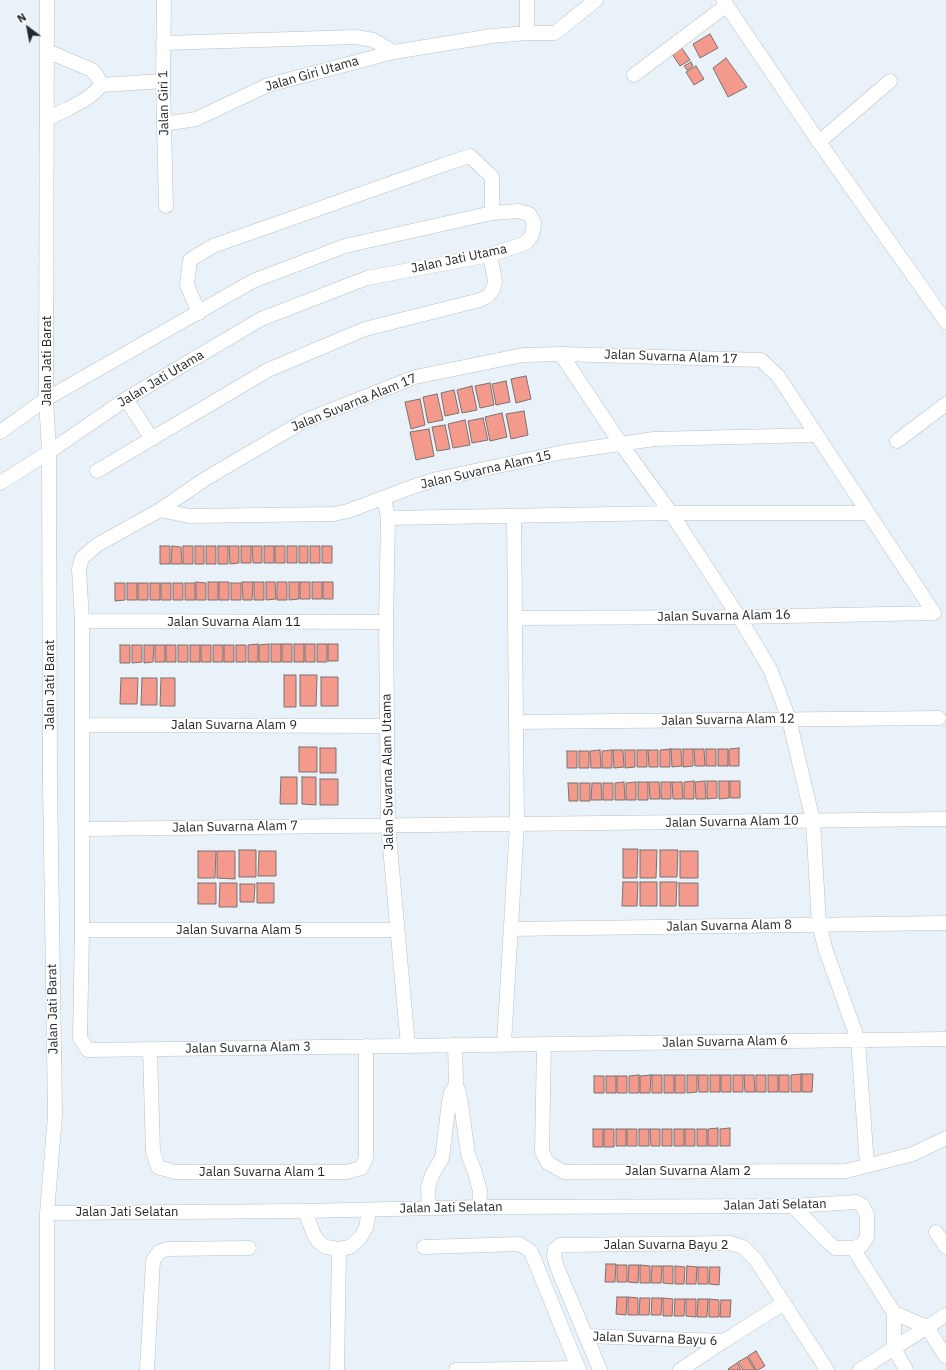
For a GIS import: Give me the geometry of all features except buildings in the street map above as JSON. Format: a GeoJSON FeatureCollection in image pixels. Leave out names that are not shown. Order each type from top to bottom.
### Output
{"type":"FeatureCollection","features":[{"type":"Feature","properties":{"kind":"street","name":"Jalan Jati Barat"},"geometry":{"type":"LineString","coordinates":[[47,0],[48,118],[46,400],[49,452],[50,775],[55,1115],[46,1213],[47,1370]]}},
{"type":"Feature","properties":{"kind":"street","name":"Jalan Giri 1"},"geometry":{"type":"LineString","coordinates":[[164,0],[163,81],[166,206]]}},
{"type":"Feature","properties":{"kind":"street"},"geometry":{"type":"LineString","coordinates":[[527,0],[527,33]]}},
{"type":"Feature","properties":{"kind":"street","name":"Jalan Giri Utama"},"geometry":{"type":"LineString","coordinates":[[164,124],[196,119],[268,85],[394,52],[492,36],[527,33],[555,33],[596,0]]}},
{"type":"Feature","properties":{"kind":"street"},"geometry":{"type":"LineString","coordinates":[[634,75],[725,3],[819,142],[946,322]]}},
{"type":"Feature","properties":{"kind":"street","name":"Jalan Giri Utama"},"geometry":{"type":"LineString","coordinates":[[164,43],[356,37],[373,40],[394,52]]}},
{"type":"Feature","properties":{"kind":"street"},"geometry":{"type":"LineString","coordinates":[[47,50],[92,70],[97,76],[100,85]]}},
{"type":"Feature","properties":{"kind":"street"},"geometry":{"type":"LineString","coordinates":[[100,85],[163,81]]}},
{"type":"Feature","properties":{"kind":"street"},"geometry":{"type":"LineString","coordinates":[[819,142],[890,81]]}},
{"type":"Feature","properties":{"kind":"street"},"geometry":{"type":"LineString","coordinates":[[48,118],[86,99],[95,92],[100,85]]}},
{"type":"Feature","properties":{"kind":"street"},"geometry":{"type":"LineString","coordinates":[[199,312],[187,285],[190,260],[213,246],[470,156],[492,177],[492,212]]}},
{"type":"Feature","properties":{"kind":"street","name":"Jalan Jati Utama"},"geometry":{"type":"LineString","coordinates":[[0,432],[46,400],[254,281],[345,246],[492,212],[519,211],[529,214],[534,223],[532,235],[526,243],[490,255],[367,278],[261,319],[126,399],[49,452],[0,483]]}},
{"type":"Feature","properties":{"kind":"street"},"geometry":{"type":"LineString","coordinates":[[97,471],[268,370],[365,329],[480,300],[488,296],[493,290],[495,281],[490,255]]}},
{"type":"Feature","properties":{"kind":"street"},"geometry":{"type":"LineString","coordinates":[[561,354],[621,444],[671,513],[739,617],[770,669],[789,720],[813,821],[819,924],[826,951],[858,1040],[867,1165]]}},
{"type":"Feature","properties":{"kind":"street","name":"Jalan Suvarna Alam 17"},"geometry":{"type":"LineString","coordinates":[[88,1050],[80,1038],[82,930],[82,622],[79,569],[82,558],[97,545],[160,510],[205,479],[304,421],[415,377],[523,355],[561,354],[761,360],[778,376],[817,435]]}},
{"type":"Feature","properties":{"kind":"street"},"geometry":{"type":"LineString","coordinates":[[126,399],[152,438]]}},
{"type":"Feature","properties":{"kind":"street"},"geometry":{"type":"LineString","coordinates":[[897,441],[946,404]]}},
{"type":"Feature","properties":{"kind":"street"},"geometry":{"type":"LineString","coordinates":[[817,435],[868,513]]}},
{"type":"Feature","properties":{"kind":"street","name":"Jalan Suvarna Alam 15"},"geometry":{"type":"LineString","coordinates":[[160,510],[189,516],[334,514],[348,511],[412,486],[437,479],[564,452],[654,439],[817,435]]}},
{"type":"Feature","properties":{"kind":"street","name":"Jalan Suvarna Alam Utama"},"geometry":{"type":"LineString","coordinates":[[384,498],[388,518],[386,622],[388,825],[396,930],[408,1046]]}},
{"type":"Feature","properties":{"kind":"street"},"geometry":{"type":"LineString","coordinates":[[388,518],[514,517],[671,513],[868,513]]}},
{"type":"Feature","properties":{"kind":"street","name":"Jalan Suvarna Alam 16"},"geometry":{"type":"LineString","coordinates":[[515,618],[739,617],[934,612],[868,513]]}},
{"type":"Feature","properties":{"kind":"street"},"geometry":{"type":"LineString","coordinates":[[504,1044],[517,824],[514,517]]}},
{"type":"Feature","properties":{"kind":"street","name":"Jalan Suvarna Alam 11"},"geometry":{"type":"LineString","coordinates":[[82,622],[386,622]]}},
{"type":"Feature","properties":{"kind":"street","name":"Jalan Suvarna Alam 12"},"geometry":{"type":"LineString","coordinates":[[516,722],[939,718]]}},
{"type":"Feature","properties":{"kind":"street","name":"Jalan Suvarna Alam 9"},"geometry":{"type":"LineString","coordinates":[[82,725],[387,726]]}},
{"type":"Feature","properties":{"kind":"street","name":"Jalan Suvarna Alam 10"},"geometry":{"type":"LineString","coordinates":[[388,825],[946,819]]}},
{"type":"Feature","properties":{"kind":"street","name":"Jalan Suvarna Alam 7"},"geometry":{"type":"LineString","coordinates":[[82,829],[388,825]]}},
{"type":"Feature","properties":{"kind":"street","name":"Jalan Suvarna Alam 8"},"geometry":{"type":"LineString","coordinates":[[511,929],[946,923]]}},
{"type":"Feature","properties":{"kind":"street","name":"Jalan Suvarna Alam 5"},"geometry":{"type":"LineString","coordinates":[[82,930],[396,930]]}},
{"type":"Feature","properties":{"kind":"street","name":"Jalan Suvarna Alam 6"},"geometry":{"type":"LineString","coordinates":[[455,1045],[946,1039]]}},
{"type":"Feature","properties":{"kind":"street","name":"Jalan Suvarna Alam 2"},"geometry":{"type":"LineString","coordinates":[[544,1044],[542,1152],[548,1164],[564,1172],[846,1171],[913,1154],[946,1138]]}},
{"type":"Feature","properties":{"kind":"street"},"geometry":{"type":"LineString","coordinates":[[455,1045],[456,1084],[462,1104],[468,1154],[480,1191],[480,1207]]}},
{"type":"Feature","properties":{"kind":"street","name":"Jalan Suvarna Alam 3"},"geometry":{"type":"LineString","coordinates":[[88,1050],[455,1045]]}},
{"type":"Feature","properties":{"kind":"street","name":"Jalan Suvarna Alam 1"},"geometry":{"type":"LineString","coordinates":[[150,1049],[153,1152],[158,1167],[175,1172],[347,1172],[361,1168],[366,1158],[366,1046]]}},
{"type":"Feature","properties":{"kind":"street"},"geometry":{"type":"LineString","coordinates":[[429,1208],[428,1187],[432,1175],[442,1158],[449,1102],[451,1092],[456,1084]]}},
{"type":"Feature","properties":{"kind":"street","name":"Jalan Jati Selatan"},"geometry":{"type":"LineString","coordinates":[[46,1213],[305,1211],[480,1207],[793,1206],[856,1202],[862,1205],[867,1215],[868,1237],[862,1245],[853,1248]]}},
{"type":"Feature","properties":{"kind":"street"},"geometry":{"type":"LineString","coordinates":[[793,1206],[835,1248],[853,1248],[894,1313],[894,1348],[906,1370]]}},
{"type":"Feature","properties":{"kind":"street"},"geometry":{"type":"LineString","coordinates":[[305,1211],[314,1235],[319,1242],[326,1247],[339,1249],[350,1247],[360,1238],[366,1228],[369,1210]]}},
{"type":"Feature","properties":{"kind":"street"},"geometry":{"type":"LineString","coordinates":[[936,1232],[946,1247]]}},
{"type":"Feature","properties":{"kind":"street"},"geometry":{"type":"LineString","coordinates":[[424,1247],[519,1244],[529,1250],[532,1254],[579,1369],[456,1370]]}},
{"type":"Feature","properties":{"kind":"street","name":"Jalan Suvarna Bayu 2"},"geometry":{"type":"LineString","coordinates":[[586,1336],[557,1267],[554,1256],[555,1249],[560,1245],[730,1244],[743,1247],[756,1260],[827,1370]]}},
{"type":"Feature","properties":{"kind":"street"},"geometry":{"type":"LineString","coordinates":[[147,1370],[153,1261],[159,1252],[167,1249],[249,1248]]}},
{"type":"Feature","properties":{"kind":"street"},"geometry":{"type":"LineString","coordinates":[[337,1370],[339,1249]]}},
{"type":"Feature","properties":{"kind":"street","name":"Jalan Suvarna Bayu 6"},"geometry":{"type":"LineString","coordinates":[[680,1370],[784,1303]]}},
{"type":"Feature","properties":{"kind":"street"},"geometry":{"type":"LineString","coordinates":[[894,1313],[928,1327],[946,1357]]}},
{"type":"Feature","properties":{"kind":"street"},"geometry":{"type":"LineString","coordinates":[[860,1370],[946,1315]]}},
{"type":"Feature","properties":{"kind":"street"},"geometry":{"type":"LineString","coordinates":[[586,1336],[600,1370]]}},
{"type":"Feature","properties":{"kind":"street","name":"Jalan Suvarna Bayu 6"},"geometry":{"type":"LineString","coordinates":[[586,1336],[724,1341]]}}]}
